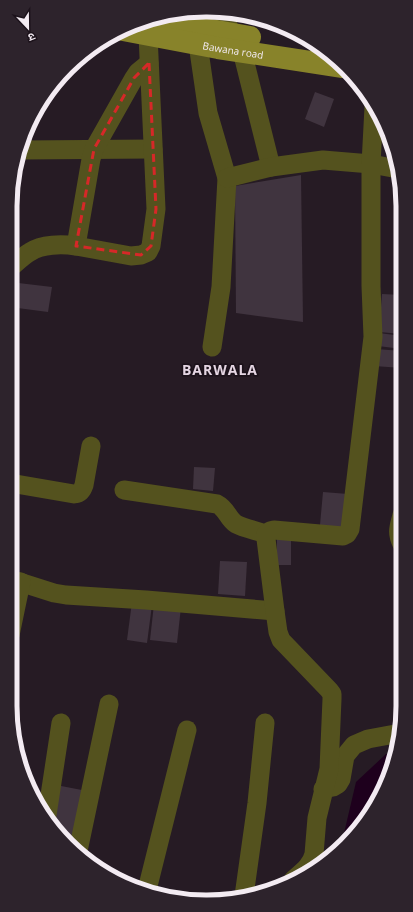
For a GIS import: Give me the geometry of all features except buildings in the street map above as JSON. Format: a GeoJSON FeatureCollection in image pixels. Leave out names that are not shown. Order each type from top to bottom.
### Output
{"type":"FeatureCollection","features":[{"type":"Feature","properties":{"kind":"main road","name":"Bawana road"},"geometry":{"type":"LineString","coordinates":[[152,28],[198,44],[236,43],[312,49]]}},
{"type":"Feature","properties":{"kind":"main road","name":"Bawana road"},"geometry":{"type":"LineString","coordinates":[[141,29],[152,28],[236,43],[331,64]]}},
{"type":"Feature","properties":{"kind":"street"},"geometry":{"type":"LineString","coordinates":[[226,18],[236,43],[271,167]]}},
{"type":"Feature","properties":{"kind":"street"},"geometry":{"type":"LineString","coordinates":[[17,262],[30,251],[48,246],[68,245],[131,256],[141,255],[148,252],[151,246],[156,209],[149,63],[152,28]]}},
{"type":"Feature","properties":{"kind":"street"},"geometry":{"type":"LineString","coordinates":[[198,44],[208,113],[227,178],[221,286],[212,347]]}},
{"type":"Feature","properties":{"kind":"street"},"geometry":{"type":"LineString","coordinates":[[76,246],[94,149],[134,78],[138,72],[149,63]]}},
{"type":"Feature","properties":{"kind":"street"},"geometry":{"type":"LineString","coordinates":[[266,534],[274,530],[343,536],[348,534],[350,528],[373,337],[371,286],[371,164],[373,117]]}},
{"type":"Feature","properties":{"kind":"street"},"geometry":{"type":"LineString","coordinates":[[26,150],[153,149]]}},
{"type":"Feature","properties":{"kind":"street"},"geometry":{"type":"LineString","coordinates":[[227,178],[271,167],[323,160],[371,164],[392,168]]}},
{"type":"Feature","properties":{"kind":"street"},"geometry":{"type":"LineString","coordinates":[[17,484],[74,494],[79,493],[83,490],[91,446]]}},
{"type":"Feature","properties":{"kind":"street"},"geometry":{"type":"LineString","coordinates":[[124,490],[217,504],[222,506],[237,524],[266,534]]}},
{"type":"Feature","properties":{"kind":"street"},"geometry":{"type":"LineString","coordinates":[[266,534],[275,612],[278,632],[281,640],[330,690],[332,694],[328,769],[317,818],[314,854],[311,864]]}},
{"type":"Feature","properties":{"kind":"street"},"geometry":{"type":"LineString","coordinates":[[17,582],[54,593],[66,595],[146,600],[275,612]]}},
{"type":"Feature","properties":{"kind":"street"},"geometry":{"type":"LineString","coordinates":[[79,845],[109,704]]}},
{"type":"Feature","properties":{"kind":"street"},"geometry":{"type":"LineString","coordinates":[[48,809],[61,723]]}},
{"type":"Feature","properties":{"kind":"street"},"geometry":{"type":"LineString","coordinates":[[245,891],[258,804],[265,724]]}},
{"type":"Feature","properties":{"kind":"street"},"geometry":{"type":"LineString","coordinates":[[149,886],[187,730]]}},
{"type":"Feature","properties":{"kind":"street"},"geometry":{"type":"LineString","coordinates":[[323,789],[333,787],[338,784],[341,779],[345,756],[354,745],[368,739],[393,734]]}},
{"type":"Feature","properties":{"kind":"highlighted area"},"geometry":{"type":"Polygon","coordinates":[[[149,63],[156,209],[151,246],[141,255],[76,246],[94,149],[134,78],[149,63]]]}},
{"type":"Feature","properties":{"kind":"shaded area"},"geometry":{"type":"Polygon","coordinates":[[[386,754],[390,755],[382,778],[371,800],[357,821],[343,836],[356,782],[386,754]]]}},
{"type":"Feature","properties":{"kind":"district","name":"BARWALA"},"geometry":{"type":"Point","coordinates":[220,370]}}]}
